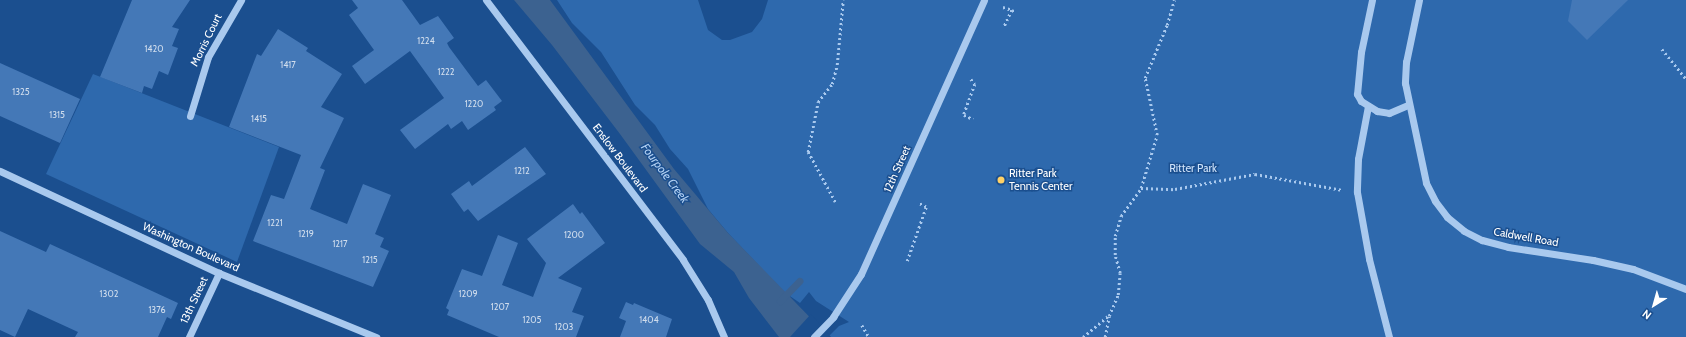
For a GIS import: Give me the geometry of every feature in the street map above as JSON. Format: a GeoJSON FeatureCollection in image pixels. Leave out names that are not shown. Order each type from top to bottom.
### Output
{"type":"FeatureCollection","features":[{"type":"Feature","properties":{"kind":"street","name":"Morris Court"},"geometry":{"type":"LineString","coordinates":[[190,116],[208,57],[241,0]]}},
{"type":"Feature","properties":{"kind":"street","name":"Enslow Boulevard"},"geometry":{"type":"LineString","coordinates":[[486,0],[683,260],[708,300],[724,337]]}},
{"type":"Feature","properties":{"kind":"street","name":"12th Street"},"geometry":{"type":"LineString","coordinates":[[814,337],[833,317],[849,294],[871,253],[984,0]]}},
{"type":"Feature","properties":{"kind":"street"},"geometry":{"type":"LineString","coordinates":[[1372,0],[1357,75],[1357,94],[1368,106],[1378,111],[1389,113],[1408,105]]}},
{"type":"Feature","properties":{"kind":"street","name":"Caldwell Road"},"geometry":{"type":"LineString","coordinates":[[1419,0],[1406,62],[1404,83],[1426,183],[1435,201],[1447,217],[1464,231],[1482,240],[1508,247],[1593,260],[1633,269],[1686,288]]}},
{"type":"Feature","properties":{"kind":"street"},"geometry":{"type":"LineString","coordinates":[[1368,106],[1358,159],[1357,192],[1368,253],[1389,337]]}},
{"type":"Feature","properties":{"kind":"street","name":"Washington Boulevard"},"geometry":{"type":"LineString","coordinates":[[0,171],[219,273],[376,337]]}},
{"type":"Feature","properties":{"kind":"street","name":"13th Street"},"geometry":{"type":"LineString","coordinates":[[189,337],[219,273]]}},
{"type":"Feature","properties":{"kind":"path"},"geometry":{"type":"LineString","coordinates":[[835,202],[808,152],[818,102],[832,84],[837,65],[842,0]]}},
{"type":"Feature","properties":{"kind":"path"},"geometry":{"type":"LineString","coordinates":[[1105,337],[1109,316],[1118,295],[1120,273],[1115,255],[1115,236],[1121,216],[1141,188],[1157,135],[1145,78],[1167,25],[1174,0]]}},
{"type":"Feature","properties":{"kind":"path"},"geometry":{"type":"LineString","coordinates":[[1003,7],[1016,12]]}},
{"type":"Feature","properties":{"kind":"path"},"geometry":{"type":"LineString","coordinates":[[1004,27],[1012,10]]}},
{"type":"Feature","properties":{"kind":"path"},"geometry":{"type":"LineString","coordinates":[[1662,49],[1686,79]]}},
{"type":"Feature","properties":{"kind":"path"},"geometry":{"type":"LineString","coordinates":[[971,79],[975,84],[964,115],[973,119]]}},
{"type":"Feature","properties":{"kind":"path"},"geometry":{"type":"LineString","coordinates":[[1141,188],[1175,189],[1255,174],[1342,190]]}},
{"type":"Feature","properties":{"kind":"path"},"geometry":{"type":"LineString","coordinates":[[907,260],[919,234],[915,233],[926,206],[918,203]]}},
{"type":"Feature","properties":{"kind":"path"},"geometry":{"type":"LineString","coordinates":[[1084,337],[1109,316]]}},
{"type":"Feature","properties":{"kind":"path"},"geometry":{"type":"LineString","coordinates":[[862,324],[869,337]]}},
{"type":"Feature","properties":{"kind":"green space","name":"Ritter Park"},"geometry":{"type":"Polygon","coordinates":[[[557,0],[698,0],[708,30],[722,40],[730,40],[752,32],[762,19],[768,0],[1686,0],[1686,337],[828,337],[839,326],[849,322],[816,301],[809,292],[800,303],[784,292],[728,233],[708,209],[688,169],[670,149],[655,125],[635,105],[601,52],[572,23],[557,0]]]}},
{"type":"Feature","properties":{"kind":"green space"},"geometry":{"type":"Polygon","coordinates":[[[93,74],[279,147],[237,262],[46,174],[93,74]]]}},
{"type":"Feature","properties":{"kind":"water","name":"Fourpole Creek"},"geometry":{"type":"Polygon","coordinates":[[[514,0],[550,0],[674,169],[728,233],[829,337],[779,337],[749,298],[734,272],[700,244],[620,134],[552,45],[514,0]]]}},
{"type":"Feature","properties":{"kind":"pier"},"geometry":{"type":"Polygon","coordinates":[[[811,314],[831,337],[790,337],[811,314]]]}},
{"type":"Feature","properties":{"kind":"building"},"geometry":{"type":"Polygon","coordinates":[[[132,0],[190,0],[172,27],[179,29],[172,46],[178,48],[168,75],[159,71],[152,89],[144,86],[142,93],[100,77],[132,0]]]}},
{"type":"Feature","properties":{"kind":"building"},"geometry":{"type":"Polygon","coordinates":[[[352,0],[402,0],[420,25],[438,16],[454,38],[447,43],[449,47],[478,86],[486,80],[502,101],[494,107],[496,110],[468,130],[462,121],[451,129],[448,124],[415,149],[400,130],[444,98],[410,51],[365,84],[352,66],[374,50],[349,15],[358,8],[352,0]]]}},
{"type":"Feature","properties":{"kind":"building"},"geometry":{"type":"Polygon","coordinates":[[[1572,0],[1628,0],[1587,40],[1568,21],[1572,0]]]}},
{"type":"Feature","properties":{"kind":"building"},"geometry":{"type":"Polygon","coordinates":[[[278,29],[308,48],[306,51],[342,74],[321,107],[344,118],[320,168],[325,170],[310,209],[347,224],[363,184],[391,195],[375,234],[384,238],[380,247],[389,251],[373,287],[253,241],[271,195],[284,199],[301,155],[229,127],[257,54],[261,56],[278,29]]]}},
{"type":"Feature","properties":{"kind":"building"},"geometry":{"type":"Polygon","coordinates":[[[0,63],[80,99],[60,143],[0,116],[0,63]]]}},
{"type":"Feature","properties":{"kind":"building"},"geometry":{"type":"Polygon","coordinates":[[[525,147],[546,174],[478,221],[468,209],[464,212],[451,194],[469,181],[472,186],[525,147]]]}},
{"type":"Feature","properties":{"kind":"building"},"geometry":{"type":"Polygon","coordinates":[[[573,204],[580,214],[582,212],[605,243],[558,278],[582,288],[572,312],[584,316],[576,337],[499,337],[447,315],[449,310],[446,308],[462,269],[482,276],[498,235],[518,243],[502,285],[533,297],[546,263],[527,239],[573,204]]]}},
{"type":"Feature","properties":{"kind":"building"},"geometry":{"type":"Polygon","coordinates":[[[0,231],[46,252],[50,244],[178,303],[171,319],[167,317],[158,337],[75,337],[78,332],[28,309],[15,337],[0,330],[0,231]]]}},
{"type":"Feature","properties":{"kind":"building"},"geometry":{"type":"Polygon","coordinates":[[[626,302],[633,305],[634,303],[672,319],[666,337],[620,337],[626,321],[619,318],[626,302]]]}},
{"type":"Feature","properties":{"kind":"waterway"},"geometry":{"type":"LineString","coordinates":[[780,301],[799,281]]}},
{"type":"Feature","properties":{"kind":"place","name":"Ritter Park Tennis Center"},"geometry":{"type":"Point","coordinates":[1001,180]}}]}
